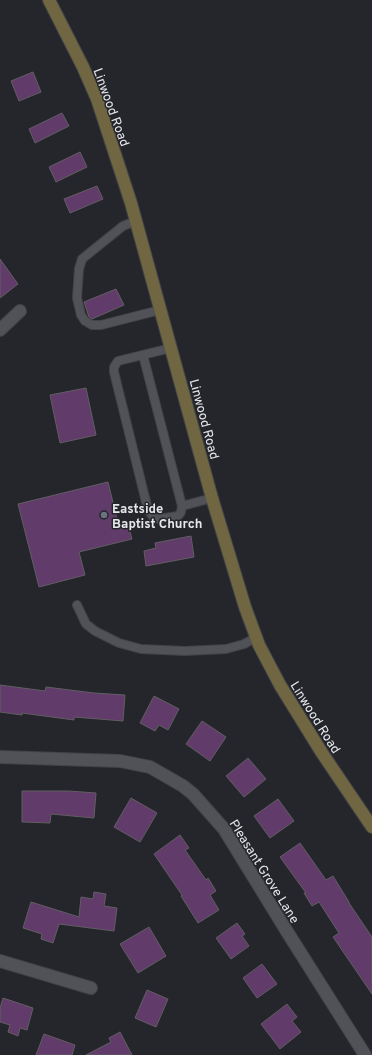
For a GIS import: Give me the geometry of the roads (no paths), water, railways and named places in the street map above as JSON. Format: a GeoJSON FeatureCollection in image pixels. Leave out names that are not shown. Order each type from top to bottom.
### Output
{"type":"FeatureCollection","features":[{"type":"Feature","properties":{"kind":"street","name":"Linwood Road"},"geometry":{"type":"LineString","coordinates":[[49,0],[83,67],[97,99],[131,203],[212,498],[245,607],[259,645],[280,685],[322,753],[372,827]]}},
{"type":"Feature","properties":{"kind":"street"},"geometry":{"type":"LineString","coordinates":[[0,330],[20,310]]}},
{"type":"Feature","properties":{"kind":"street","name":"Pleasant Grove Lane"},"geometry":{"type":"LineString","coordinates":[[0,757],[120,761],[150,767],[183,786],[193,794],[224,829],[365,1055]]}},
{"type":"Feature","properties":{"kind":"street"},"geometry":{"type":"LineString","coordinates":[[0,962],[91,988]]}},
{"type":"Feature","properties":{"kind":"lane"},"geometry":{"type":"LineString","coordinates":[[136,221],[123,226],[82,259],[79,269],[77,298],[80,315],[85,321],[92,325],[101,325],[160,310]]}},
{"type":"Feature","properties":{"kind":"lane"},"geometry":{"type":"LineString","coordinates":[[143,355],[182,506],[181,512],[178,516],[159,519],[154,518],[148,510],[114,367],[118,361],[171,348]]}},
{"type":"Feature","properties":{"kind":"lane"},"geometry":{"type":"LineString","coordinates":[[182,506],[212,498]]}},
{"type":"Feature","properties":{"kind":"lane"},"geometry":{"type":"LineString","coordinates":[[77,605],[86,624],[95,631],[119,643],[141,649],[184,651],[226,649],[244,644],[257,637]]}},
{"type":"Feature","properties":{"kind":"place","name":"Eastside Baptist Church"},"geometry":{"type":"Point","coordinates":[104,515]}}]}
